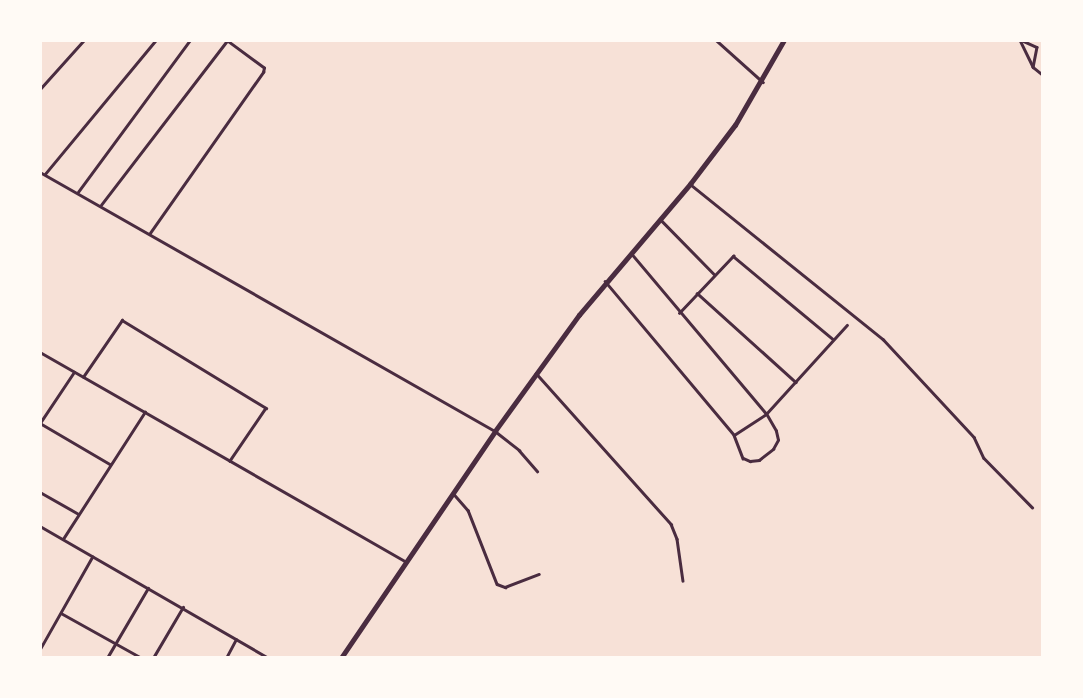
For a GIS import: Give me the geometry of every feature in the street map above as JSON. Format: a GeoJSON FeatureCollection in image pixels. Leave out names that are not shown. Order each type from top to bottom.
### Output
{"type":"FeatureCollection","features":[{"type":"Feature","properties":{"kind":"main road"},"geometry":{"type":"LineString","coordinates":[[341,658],[536,373],[605,281],[690,184],[735,125],[785,40]]}},
{"type":"Feature","properties":{"kind":"street"},"geometry":{"type":"LineString","coordinates":[[40,89],[84,40]]}},
{"type":"Feature","properties":{"kind":"street"},"geometry":{"type":"LineString","coordinates":[[45,174],[156,40]]}},
{"type":"Feature","properties":{"kind":"street"},"geometry":{"type":"LineString","coordinates":[[78,192],[190,40]]}},
{"type":"Feature","properties":{"kind":"street"},"geometry":{"type":"LineString","coordinates":[[716,40],[762,82]]}},
{"type":"Feature","properties":{"kind":"street"},"geometry":{"type":"LineString","coordinates":[[1021,40],[1037,47],[1033,67]]}},
{"type":"Feature","properties":{"kind":"street"},"geometry":{"type":"LineString","coordinates":[[1021,40],[1033,67],[1043,75]]}},
{"type":"Feature","properties":{"kind":"street"},"geometry":{"type":"LineString","coordinates":[[101,205],[226,41],[264,68],[263,72],[150,233]]}},
{"type":"Feature","properties":{"kind":"street"},"geometry":{"type":"LineString","coordinates":[[40,172],[495,431],[519,450],[537,471]]}},
{"type":"Feature","properties":{"kind":"street"},"geometry":{"type":"LineString","coordinates":[[690,184],[883,339],[976,439],[985,458],[1032,507]]}},
{"type":"Feature","properties":{"kind":"street"},"geometry":{"type":"LineString","coordinates":[[660,219],[715,274]]}},
{"type":"Feature","properties":{"kind":"street"},"geometry":{"type":"LineString","coordinates":[[605,281],[734,435],[743,458],[750,461],[760,460],[773,449],[778,440],[776,430],[766,414],[679,313],[631,252]]}},
{"type":"Feature","properties":{"kind":"street"},"geometry":{"type":"LineString","coordinates":[[679,313],[733,256],[833,339]]}},
{"type":"Feature","properties":{"kind":"street"},"geometry":{"type":"LineString","coordinates":[[697,293],[796,382]]}},
{"type":"Feature","properties":{"kind":"street"},"geometry":{"type":"LineString","coordinates":[[83,377],[122,320],[266,408],[230,461]]}},
{"type":"Feature","properties":{"kind":"street"},"geometry":{"type":"LineString","coordinates":[[734,435],[766,414],[847,325]]}},
{"type":"Feature","properties":{"kind":"street"},"geometry":{"type":"LineString","coordinates":[[40,352],[406,562]]}},
{"type":"Feature","properties":{"kind":"street"},"geometry":{"type":"LineString","coordinates":[[74,372],[40,423],[111,464]]}},
{"type":"Feature","properties":{"kind":"street"},"geometry":{"type":"LineString","coordinates":[[536,373],[671,524],[677,539],[683,581]]}},
{"type":"Feature","properties":{"kind":"street"},"geometry":{"type":"LineString","coordinates":[[63,539],[145,412]]}},
{"type":"Feature","properties":{"kind":"street"},"geometry":{"type":"LineString","coordinates":[[40,492],[78,514]]}},
{"type":"Feature","properties":{"kind":"street"},"geometry":{"type":"LineString","coordinates":[[453,493],[468,510],[497,584],[505,587],[539,574]]}},
{"type":"Feature","properties":{"kind":"street"},"geometry":{"type":"LineString","coordinates":[[40,526],[269,658]]}},
{"type":"Feature","properties":{"kind":"street"},"geometry":{"type":"LineString","coordinates":[[40,649],[93,556]]}},
{"type":"Feature","properties":{"kind":"street"},"geometry":{"type":"LineString","coordinates":[[107,658],[148,588]]}},
{"type":"Feature","properties":{"kind":"street"},"geometry":{"type":"LineString","coordinates":[[153,658],[183,607]]}},
{"type":"Feature","properties":{"kind":"street"},"geometry":{"type":"LineString","coordinates":[[61,613],[142,658]]}},
{"type":"Feature","properties":{"kind":"street"},"geometry":{"type":"LineString","coordinates":[[226,658],[237,639]]}}]}
